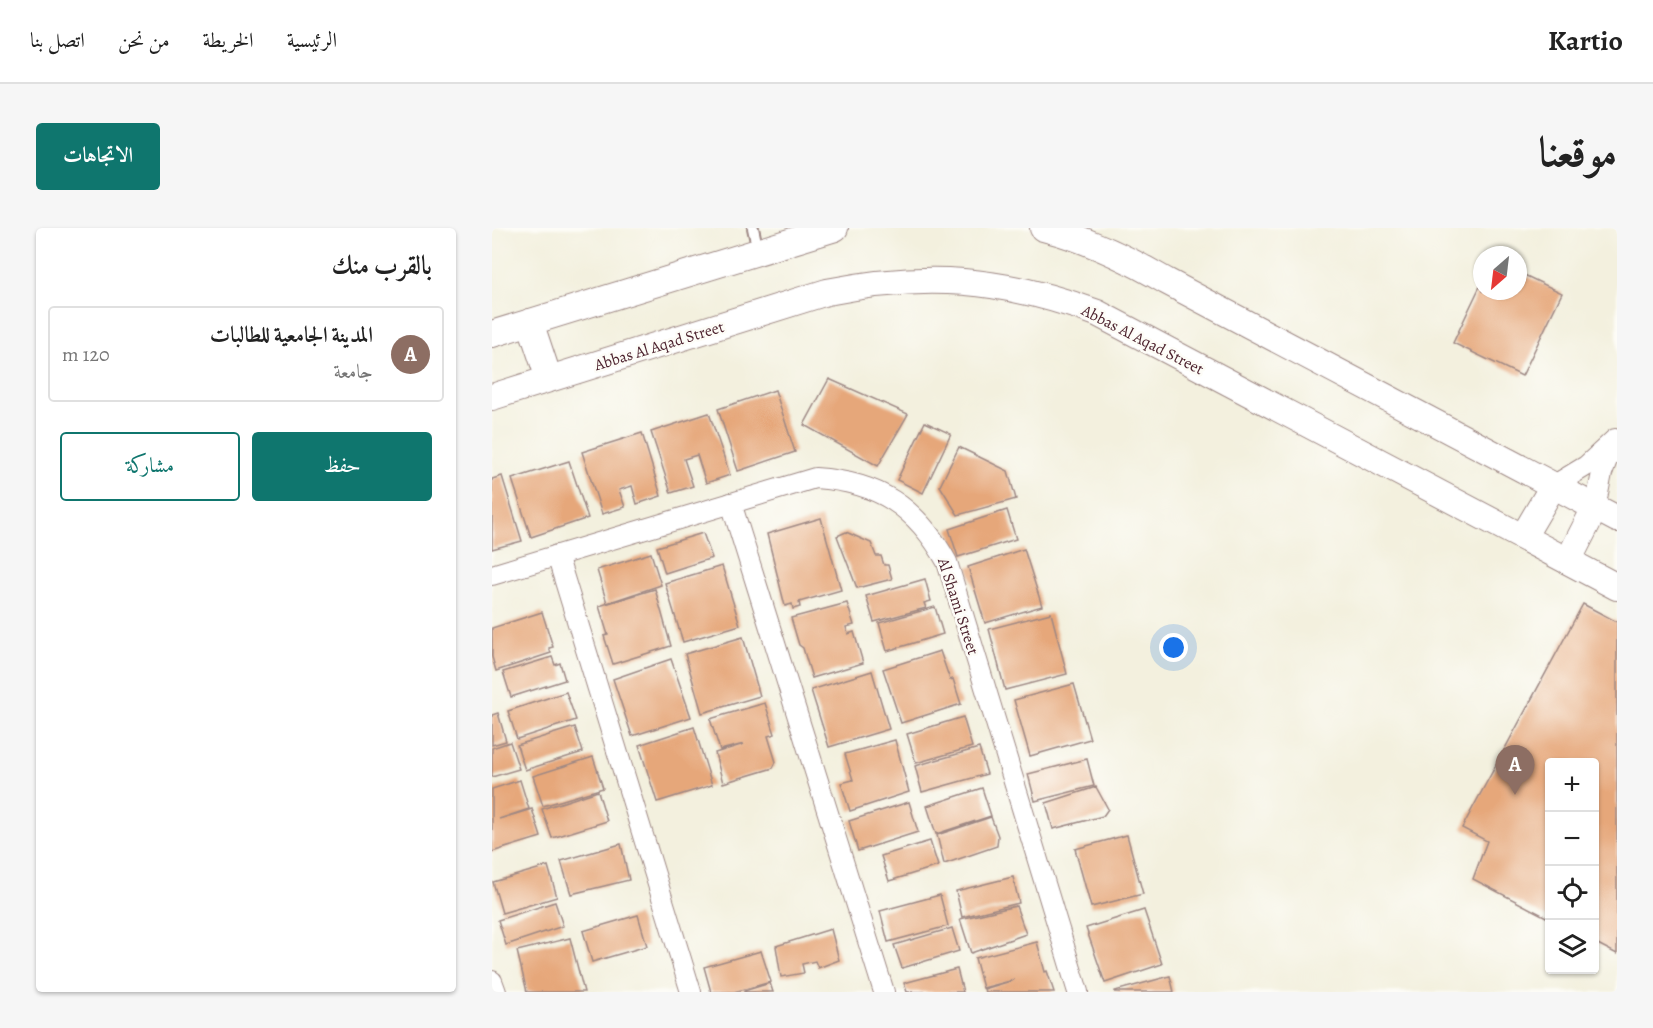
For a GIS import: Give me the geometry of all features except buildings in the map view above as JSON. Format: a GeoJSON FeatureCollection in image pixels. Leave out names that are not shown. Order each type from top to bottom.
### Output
{"type":"FeatureCollection","features":[{"type":"Feature","properties":{"kind":"street"},"geometry":{"type":"LineString","coordinates":[[492,334],[756,240],[835,228]]}},
{"type":"Feature","properties":{"kind":"street"},"geometry":{"type":"LineString","coordinates":[[1043,228],[1112,251],[1140,265],[1606,514]]}},
{"type":"Feature","properties":{"kind":"street","name":"Abbas Al Aqad Street"},"geometry":{"type":"LineString","coordinates":[[492,397],[826,292],[879,283],[922,280],[994,285],[1063,301],[1097,313],[1617,587]]}},
{"type":"Feature","properties":{"kind":"street"},"geometry":{"type":"LineString","coordinates":[[530,322],[549,379]]}},
{"type":"Feature","properties":{"kind":"street"},"geometry":{"type":"LineString","coordinates":[[1523,537],[1553,486],[1586,466],[1616,437]]}},
{"type":"Feature","properties":{"kind":"street"},"geometry":{"type":"LineString","coordinates":[[1568,561],[1606,514],[1602,473],[1616,437]]}},
{"type":"Feature","properties":{"kind":"street","name":"Al Shami Street"},"geometry":{"type":"LineString","coordinates":[[492,574],[814,478],[856,483],[895,501],[918,521],[938,544],[947,562],[1078,992]]}},
{"type":"Feature","properties":{"kind":"street"},"geometry":{"type":"LineString","coordinates":[[731,503],[884,992]]}},
{"type":"Feature","properties":{"kind":"street"},"geometry":{"type":"LineString","coordinates":[[557,555],[691,992]]}},
{"type":"Feature","properties":{"kind":"street"},"geometry":{"type":"LineString","coordinates":[[492,981],[496,992]]}},
{"type":"Feature","properties":{"kind":"place","name":"المدينة الجامعية للطالبات"},"geometry":{"type":"Point","coordinates":[1515,795]}}]}
